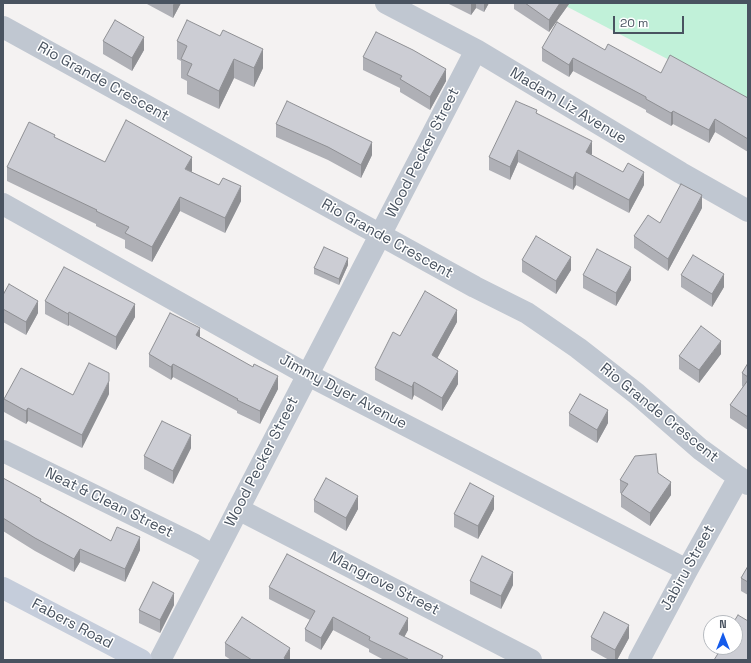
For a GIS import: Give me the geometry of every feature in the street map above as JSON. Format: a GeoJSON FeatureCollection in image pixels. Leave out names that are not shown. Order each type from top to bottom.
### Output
{"type":"FeatureCollection","features":[{"type":"Feature","properties":{"kind":"main road","name":"Fabers Road"},"geometry":{"type":"LineString","coordinates":[[3,588],[141,660]]}},
{"type":"Feature","properties":{"kind":"street","name":"Madam Liz Avenue"},"geometry":{"type":"LineString","coordinates":[[386,3],[476,50],[680,173],[748,210]]}},
{"type":"Feature","properties":{"kind":"street","name":"Rio Grande Crescent"},"geometry":{"type":"LineString","coordinates":[[3,27],[475,287],[527,313],[566,339],[637,394],[700,449],[744,481]]}},
{"type":"Feature","properties":{"kind":"street","name":"Wood Pecker Street"},"geometry":{"type":"LineString","coordinates":[[160,660],[476,50]]}},
{"type":"Feature","properties":{"kind":"street","name":"Jimmy Dyer Avenue"},"geometry":{"type":"LineString","coordinates":[[3,204],[308,374],[687,570]]}},
{"type":"Feature","properties":{"kind":"street","name":"Neat & Clean Street"},"geometry":{"type":"LineString","coordinates":[[3,451],[195,545],[214,556]]}},
{"type":"Feature","properties":{"kind":"street","name":"Jabiru Street"},"geometry":{"type":"LineString","coordinates":[[639,660],[687,570],[744,481]]}},
{"type":"Feature","properties":{"kind":"street","name":"Mangrove Street"},"geometry":{"type":"LineString","coordinates":[[238,509],[531,660]]}},
{"type":"Feature","properties":{"kind":"green space"},"geometry":{"type":"Polygon","coordinates":[[[560,3],[748,3],[748,101],[560,3]]]}},
{"type":"Feature","properties":{"kind":"building"},"geometry":{"type":"Polygon","coordinates":[[[525,3],[560,3],[549,20],[525,3]]]}},
{"type":"Feature","properties":{"kind":"building"},"geometry":{"type":"Polygon","coordinates":[[[115,20],[144,37],[132,58],[103,41],[115,20]]]}},
{"type":"Feature","properties":{"kind":"building"},"geometry":{"type":"Polygon","coordinates":[[[187,20],[220,36],[223,30],[263,49],[254,68],[234,59],[219,91],[187,75],[192,64],[181,59],[187,46],[177,41],[187,20]]]}},
{"type":"Feature","properties":{"kind":"building"},"geometry":{"type":"Polygon","coordinates":[[[557,22],[605,50],[608,44],[661,73],[670,55],[748,98],[748,139],[715,119],[709,130],[673,111],[671,113],[646,99],[646,97],[573,58],[569,65],[542,48],[557,22]]]}},
{"type":"Feature","properties":{"kind":"building"},"geometry":{"type":"Polygon","coordinates":[[[376,32],[413,50],[446,69],[430,97],[400,79],[402,76],[363,57],[376,32]]]}},
{"type":"Feature","properties":{"kind":"building"},"geometry":{"type":"Polygon","coordinates":[[[287,101],[372,142],[361,165],[328,147],[276,124],[287,101]]]}},
{"type":"Feature","properties":{"kind":"building"},"geometry":{"type":"Polygon","coordinates":[[[516,101],[537,110],[536,113],[592,141],[586,152],[623,172],[628,163],[644,172],[629,200],[576,172],[573,178],[518,150],[510,167],[489,157],[516,101]]]}},
{"type":"Feature","properties":{"kind":"building"},"geometry":{"type":"Polygon","coordinates":[[[126,120],[192,157],[185,169],[219,185],[223,178],[241,186],[225,218],[180,197],[152,247],[125,233],[129,227],[7,167],[29,122],[55,135],[54,137],[105,162],[126,120]]]}},
{"type":"Feature","properties":{"kind":"building"},"geometry":{"type":"Polygon","coordinates":[[[681,184],[702,195],[668,259],[634,236],[648,215],[660,223],[681,184]]]}},
{"type":"Feature","properties":{"kind":"building"},"geometry":{"type":"Polygon","coordinates":[[[536,236],[571,257],[556,281],[522,260],[536,236]]]}},
{"type":"Feature","properties":{"kind":"building"},"geometry":{"type":"Polygon","coordinates":[[[324,247],[348,258],[339,279],[314,268],[324,247]]]}},
{"type":"Feature","properties":{"kind":"building"},"geometry":{"type":"Polygon","coordinates":[[[597,249],[631,267],[616,293],[583,275],[597,249]]]}},
{"type":"Feature","properties":{"kind":"building"},"geometry":{"type":"Polygon","coordinates":[[[693,255],[724,274],[712,294],[681,275],[693,255]]]}},
{"type":"Feature","properties":{"kind":"building"},"geometry":{"type":"Polygon","coordinates":[[[64,267],[135,304],[116,337],[45,301],[64,267]]]}},
{"type":"Feature","properties":{"kind":"building"},"geometry":{"type":"Polygon","coordinates":[[[9,284],[38,301],[26,322],[3,309],[3,295],[9,284]]]}},
{"type":"Feature","properties":{"kind":"building"},"geometry":{"type":"Polygon","coordinates":[[[425,291],[457,310],[432,355],[458,371],[442,398],[414,382],[412,387],[375,368],[393,332],[400,336],[425,291]]]}},
{"type":"Feature","properties":{"kind":"building"},"geometry":{"type":"Polygon","coordinates":[[[170,313],[200,328],[196,335],[253,367],[254,364],[278,376],[260,411],[237,400],[238,399],[173,364],[171,367],[149,354],[170,313]]]}},
{"type":"Feature","properties":{"kind":"building"},"geometry":{"type":"Polygon","coordinates":[[[701,326],[721,341],[699,370],[679,356],[701,326]]]}},
{"type":"Feature","properties":{"kind":"building"},"geometry":{"type":"Polygon","coordinates":[[[89,363],[109,373],[109,381],[82,435],[28,408],[26,411],[4,399],[21,368],[73,395],[89,363]]]}},
{"type":"Feature","properties":{"kind":"building"},"geometry":{"type":"Polygon","coordinates":[[[748,363],[748,377],[742,373],[748,363]]]}},
{"type":"Feature","properties":{"kind":"building"},"geometry":{"type":"Polygon","coordinates":[[[748,380],[748,417],[730,405],[748,380]]]}},
{"type":"Feature","properties":{"kind":"building"},"geometry":{"type":"Polygon","coordinates":[[[580,394],[608,410],[597,430],[569,413],[580,394]]]}},
{"type":"Feature","properties":{"kind":"building"},"geometry":{"type":"Polygon","coordinates":[[[162,421],[191,435],[173,471],[144,456],[162,421]]]}},
{"type":"Feature","properties":{"kind":"building"},"geometry":{"type":"Polygon","coordinates":[[[656,454],[658,473],[671,482],[650,513],[621,494],[628,484],[620,480],[635,456],[656,454]]]}},
{"type":"Feature","properties":{"kind":"building"},"geometry":{"type":"Polygon","coordinates":[[[3,478],[41,499],[40,501],[111,541],[117,527],[140,537],[125,569],[80,549],[74,559],[35,538],[3,518],[3,478]]]}},
{"type":"Feature","properties":{"kind":"building"},"geometry":{"type":"Polygon","coordinates":[[[326,478],[358,496],[346,518],[314,500],[326,478]]]}},
{"type":"Feature","properties":{"kind":"building"},"geometry":{"type":"Polygon","coordinates":[[[470,483],[494,496],[478,526],[454,514],[470,483]]]}},
{"type":"Feature","properties":{"kind":"building"},"geometry":{"type":"Polygon","coordinates":[[[287,554],[408,618],[399,634],[443,656],[441,660],[408,660],[369,640],[370,637],[333,617],[321,638],[305,629],[315,611],[269,587],[287,554]]]}},
{"type":"Feature","properties":{"kind":"building"},"geometry":{"type":"Polygon","coordinates":[[[482,556],[513,572],[501,596],[470,581],[482,556]]]}},
{"type":"Feature","properties":{"kind":"building"},"geometry":{"type":"Polygon","coordinates":[[[748,566],[748,582],[741,578],[748,566]]]}},
{"type":"Feature","properties":{"kind":"building"},"geometry":{"type":"Polygon","coordinates":[[[153,582],[174,593],[160,620],[139,610],[153,582]]]}},
{"type":"Feature","properties":{"kind":"building"},"geometry":{"type":"Polygon","coordinates":[[[604,612],[629,625],[615,650],[591,637],[604,612]]]}},
{"type":"Feature","properties":{"kind":"building"},"geometry":{"type":"Polygon","coordinates":[[[242,617],[290,648],[284,658],[287,660],[252,660],[225,643],[242,617]]]}},
{"type":"Feature","properties":{"kind":"building"},"geometry":{"type":"Polygon","coordinates":[[[743,618],[748,621],[748,660],[714,660],[717,655],[743,655],[743,618]]]}}]}
